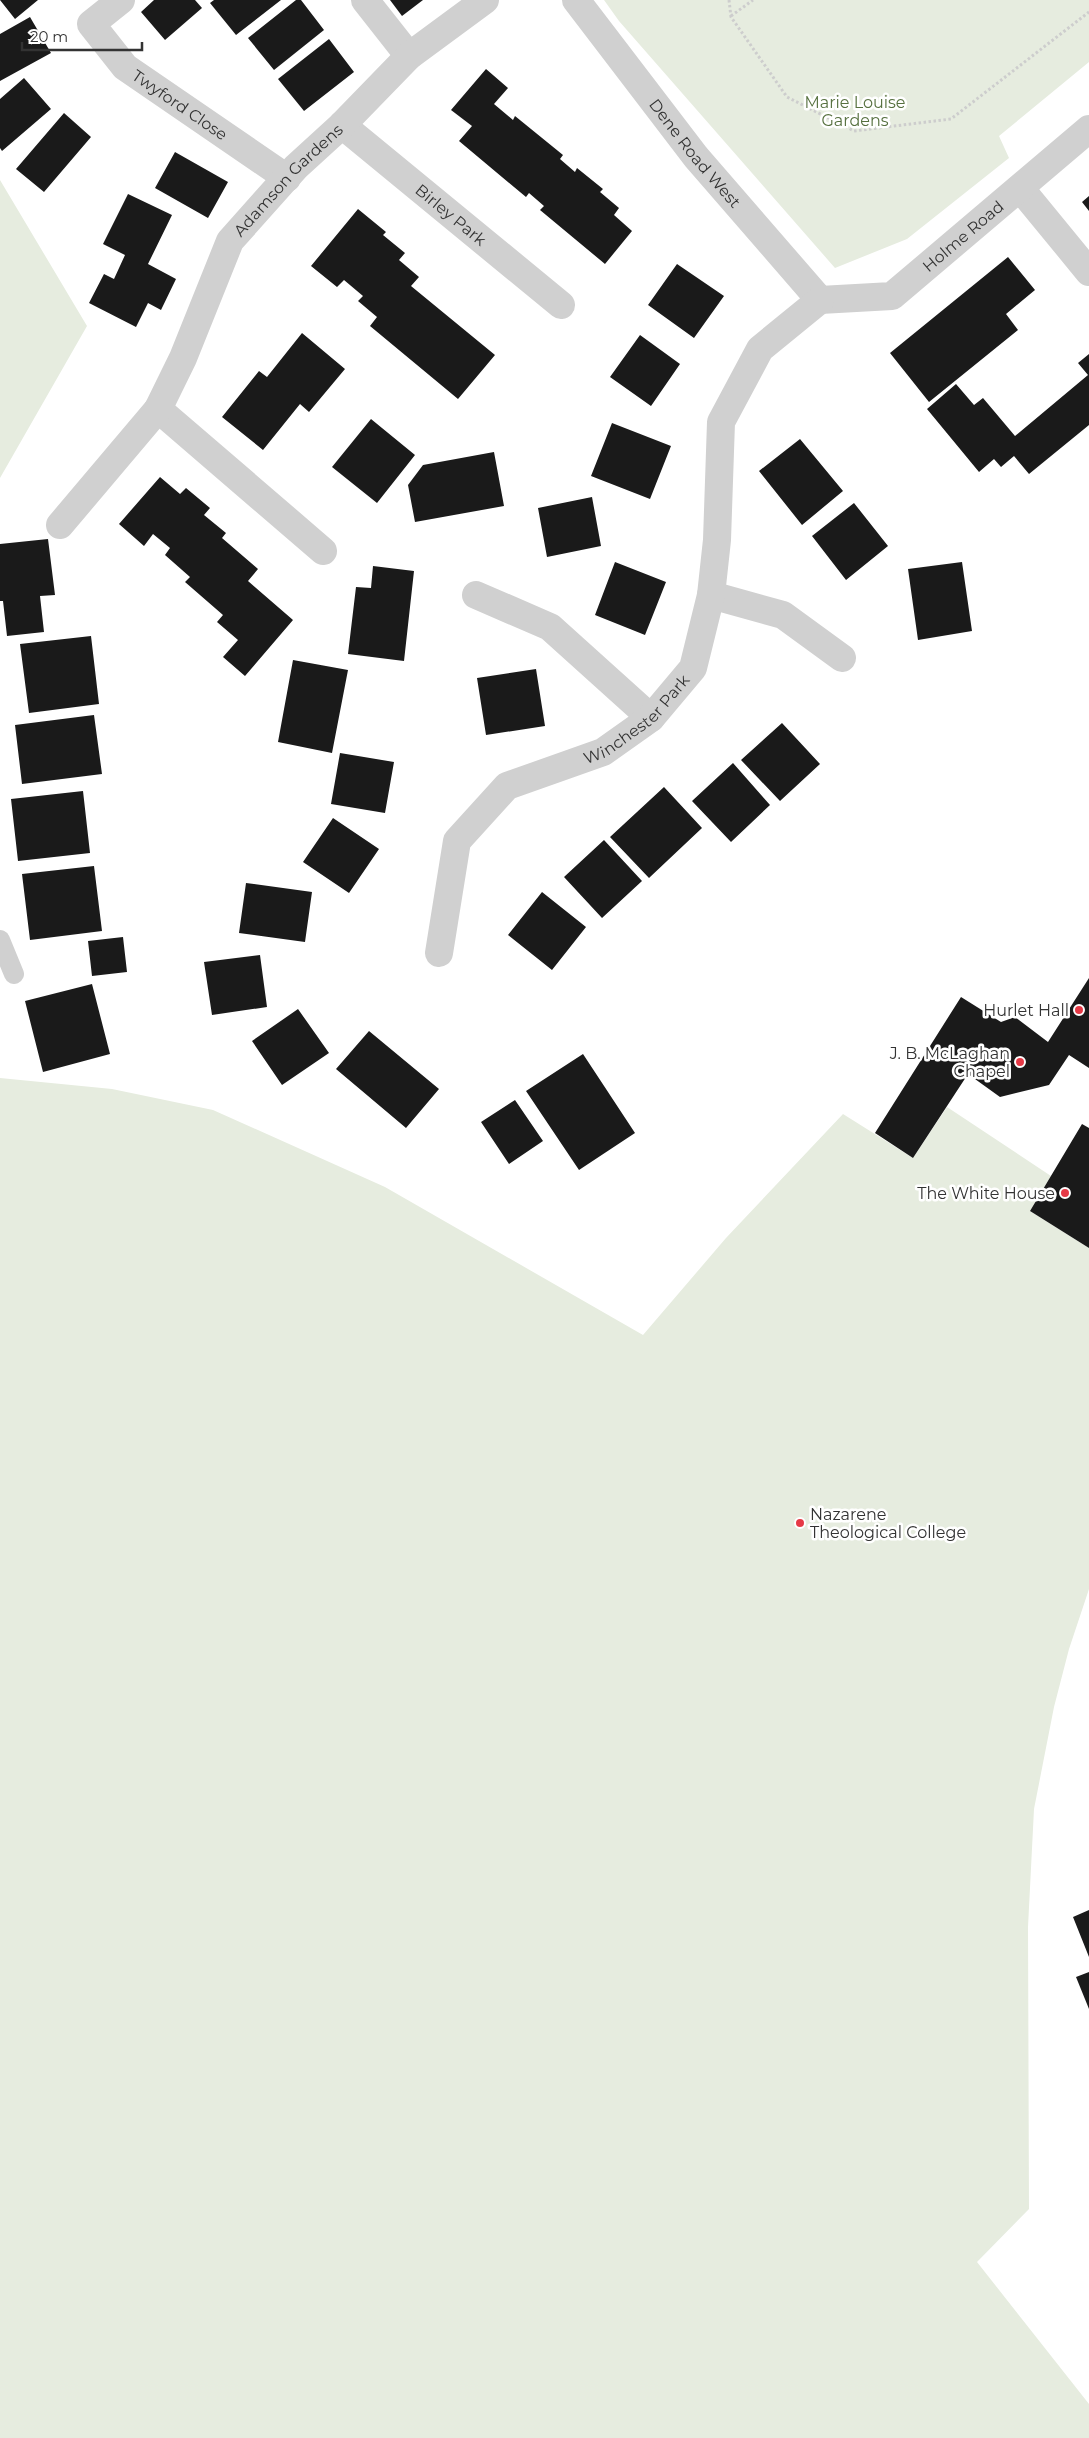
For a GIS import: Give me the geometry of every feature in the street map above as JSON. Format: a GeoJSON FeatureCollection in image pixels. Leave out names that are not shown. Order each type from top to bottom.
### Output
{"type":"FeatureCollection","features":[{"type":"Feature","properties":{"kind":"street","name":"Twyford Close"},"geometry":{"type":"LineString","coordinates":[[121,0],[91,24],[125,67],[287,178]]}},
{"type":"Feature","properties":{"kind":"street"},"geometry":{"type":"LineString","coordinates":[[365,0],[409,56]]}},
{"type":"Feature","properties":{"kind":"street","name":"Adamson Gardens"},"geometry":{"type":"LineString","coordinates":[[60,525],[158,409],[183,358],[230,241],[287,178],[409,56],[485,0]]}},
{"type":"Feature","properties":{"kind":"street","name":"Dene Road West"},"geometry":{"type":"LineString","coordinates":[[576,0],[696,157],[820,300]]}},
{"type":"Feature","properties":{"kind":"street","name":"Birley Park"},"geometry":{"type":"LineString","coordinates":[[342,125],[561,305]]}},
{"type":"Feature","properties":{"kind":"street","name":"Holme Road"},"geometry":{"type":"LineString","coordinates":[[820,300],[892,296],[1089,129]]}},
{"type":"Feature","properties":{"kind":"street"},"geometry":{"type":"LineString","coordinates":[[1020,188],[1089,272]]}},
{"type":"Feature","properties":{"kind":"street","name":"Winchester Park"},"geometry":{"type":"LineString","coordinates":[[440,953],[457,840],[507,786],[603,752],[652,718],[693,668],[710,596],[717,540],[721,422],[760,349],[820,300]]}},
{"type":"Feature","properties":{"kind":"street"},"geometry":{"type":"LineString","coordinates":[[158,409],[323,551]]}},
{"type":"Feature","properties":{"kind":"street"},"geometry":{"type":"LineString","coordinates":[[476,595],[550,627],[652,718]]}},
{"type":"Feature","properties":{"kind":"street"},"geometry":{"type":"LineString","coordinates":[[710,596],[783,616],[842,658]]}},
{"type":"Feature","properties":{"kind":"lane"},"geometry":{"type":"LineString","coordinates":[[0,940],[14,974]]}},
{"type":"Feature","properties":{"kind":"path"},"geometry":{"type":"LineString","coordinates":[[729,0],[731,17],[787,97],[854,130],[951,119],[1089,12]]}},
{"type":"Feature","properties":{"kind":"path"},"geometry":{"type":"LineString","coordinates":[[731,17],[752,0]]}},
{"type":"Feature","properties":{"kind":"green space","name":"Marie Louise Gardens"},"geometry":{"type":"Polygon","coordinates":[[[604,0],[1089,0],[1089,62],[999,136],[1009,158],[907,239],[835,268],[619,21],[604,0]]]}},
{"type":"Feature","properties":{"kind":"green space"},"geometry":{"type":"Polygon","coordinates":[[[0,180],[87,326],[0,478],[0,180]]]}},
{"type":"Feature","properties":{"kind":"green space"},"geometry":{"type":"Polygon","coordinates":[[[0,1078],[112,1089],[213,1110],[385,1187],[643,1335],[726,1238],[843,1114],[913,1158],[947,1107],[1051,1176],[1030,1211],[1089,1248],[1089,1589],[1069,1649],[1054,1707],[1034,1809],[1028,1927],[1029,2209],[977,2262],[1089,2404],[1089,2438],[0,2438],[0,1078]]]}},
{"type":"Feature","properties":{"kind":"building"},"geometry":{"type":"Polygon","coordinates":[[[0,0],[38,0],[15,19],[0,0]]]}},
{"type":"Feature","properties":{"kind":"building"},"geometry":{"type":"Polygon","coordinates":[[[154,0],[195,0],[202,8],[165,40],[141,12],[154,0]]]}},
{"type":"Feature","properties":{"kind":"building"},"geometry":{"type":"Polygon","coordinates":[[[214,0],[281,0],[236,35],[210,3],[214,0]]]}},
{"type":"Feature","properties":{"kind":"building"},"geometry":{"type":"Polygon","coordinates":[[[296,0],[301,0],[324,30],[274,70],[248,38],[296,0]]]}},
{"type":"Feature","properties":{"kind":"building"},"geometry":{"type":"Polygon","coordinates":[[[390,0],[423,0],[402,16],[390,0]]]}},
{"type":"Feature","properties":{"kind":"building"},"geometry":{"type":"Polygon","coordinates":[[[30,17],[51,53],[0,81],[0,34],[30,17]]]}},
{"type":"Feature","properties":{"kind":"building"},"geometry":{"type":"Polygon","coordinates":[[[329,39],[354,72],[304,111],[278,79],[329,39]]]}},
{"type":"Feature","properties":{"kind":"building"},"geometry":{"type":"Polygon","coordinates":[[[486,69],[508,88],[494,104],[513,120],[515,116],[563,155],[560,159],[575,172],[577,168],[603,189],[600,192],[619,208],[614,215],[632,231],[605,264],[540,210],[544,206],[529,193],[526,197],[459,141],[472,126],[451,110],[486,69]]]}},
{"type":"Feature","properties":{"kind":"building"},"geometry":{"type":"Polygon","coordinates":[[[24,78],[51,109],[2,151],[0,148],[0,99],[24,78]]]}},
{"type":"Feature","properties":{"kind":"building"},"geometry":{"type":"Polygon","coordinates":[[[64,113],[91,137],[44,192],[16,169],[64,113]]]}},
{"type":"Feature","properties":{"kind":"building"},"geometry":{"type":"Polygon","coordinates":[[[175,152],[228,182],[208,218],[155,188],[175,152]]]}},
{"type":"Feature","properties":{"kind":"building"},"geometry":{"type":"Polygon","coordinates":[[[128,194],[172,215],[148,264],[176,279],[161,310],[148,303],[136,327],[89,303],[104,274],[114,279],[125,255],[103,244],[128,194]]]}},
{"type":"Feature","properties":{"kind":"building"},"geometry":{"type":"Polygon","coordinates":[[[1089,196],[1089,211],[1082,202],[1089,196]]]}},
{"type":"Feature","properties":{"kind":"building"},"geometry":{"type":"Polygon","coordinates":[[[358,209],[386,232],[383,235],[405,253],[399,260],[419,277],[411,286],[495,355],[458,399],[370,326],[377,317],[358,301],[363,296],[344,280],[337,287],[311,266],[358,209]]]}},
{"type":"Feature","properties":{"kind":"building"},"geometry":{"type":"Polygon","coordinates":[[[1008,257],[1035,290],[1006,314],[1018,330],[929,402],[890,353],[1008,257]]]}},
{"type":"Feature","properties":{"kind":"building"},"geometry":{"type":"Polygon","coordinates":[[[677,264],[724,296],[694,338],[648,305],[677,264]]]}},
{"type":"Feature","properties":{"kind":"building"},"geometry":{"type":"Polygon","coordinates":[[[302,333],[345,369],[309,412],[300,404],[263,450],[222,417],[259,371],[267,377],[302,333]]]}},
{"type":"Feature","properties":{"kind":"building"},"geometry":{"type":"Polygon","coordinates":[[[640,335],[680,364],[651,406],[610,377],[640,335]]]}},
{"type":"Feature","properties":{"kind":"building"},"geometry":{"type":"Polygon","coordinates":[[[1089,354],[1089,425],[1029,474],[1014,456],[1001,467],[994,459],[979,472],[927,409],[956,384],[974,405],[983,398],[1015,436],[1088,375],[1078,363],[1089,354]]]}},
{"type":"Feature","properties":{"kind":"building"},"geometry":{"type":"Polygon","coordinates":[[[371,419],[415,455],[377,503],[332,467],[371,419]]]}},
{"type":"Feature","properties":{"kind":"building"},"geometry":{"type":"Polygon","coordinates":[[[612,423],[671,446],[650,499],[591,476],[612,423]]]}},
{"type":"Feature","properties":{"kind":"building"},"geometry":{"type":"Polygon","coordinates":[[[800,439],[843,491],[802,525],[759,471],[800,439]]]}},
{"type":"Feature","properties":{"kind":"building"},"geometry":{"type":"Polygon","coordinates":[[[494,452],[504,506],[415,522],[408,485],[423,465],[494,452]]]}},
{"type":"Feature","properties":{"kind":"building"},"geometry":{"type":"Polygon","coordinates":[[[160,477],[180,494],[186,488],[210,508],[204,515],[226,533],[222,538],[258,569],[248,581],[293,620],[245,676],[223,657],[238,640],[217,622],[223,615],[185,582],[190,577],[165,555],[170,548],[153,534],[144,546],[119,524],[160,477]]]}},
{"type":"Feature","properties":{"kind":"building"},"geometry":{"type":"Polygon","coordinates":[[[592,497],[601,546],[547,557],[538,508],[592,497]]]}},
{"type":"Feature","properties":{"kind":"building"},"geometry":{"type":"Polygon","coordinates":[[[854,503],[888,546],[846,580],[812,536],[854,503]]]}},
{"type":"Feature","properties":{"kind":"building"},"geometry":{"type":"Polygon","coordinates":[[[48,539],[55,595],[40,596],[44,632],[7,636],[3,601],[0,601],[0,544],[48,539]]]}},
{"type":"Feature","properties":{"kind":"building"},"geometry":{"type":"Polygon","coordinates":[[[615,562],[666,582],[645,635],[595,615],[615,562]]]}},
{"type":"Feature","properties":{"kind":"building"},"geometry":{"type":"Polygon","coordinates":[[[962,562],[972,631],[918,640],[908,569],[962,562]]]}},
{"type":"Feature","properties":{"kind":"building"},"geometry":{"type":"Polygon","coordinates":[[[373,566],[414,571],[404,661],[348,654],[356,587],[371,588],[373,566]]]}},
{"type":"Feature","properties":{"kind":"building"},"geometry":{"type":"Polygon","coordinates":[[[91,636],[99,704],[29,713],[20,644],[91,636]]]}},
{"type":"Feature","properties":{"kind":"building"},"geometry":{"type":"Polygon","coordinates":[[[293,660],[348,670],[332,753],[278,742],[293,660]]]}},
{"type":"Feature","properties":{"kind":"building"},"geometry":{"type":"Polygon","coordinates":[[[536,669],[545,726],[486,735],[477,678],[536,669]]]}},
{"type":"Feature","properties":{"kind":"building"},"geometry":{"type":"Polygon","coordinates":[[[94,715],[102,774],[22,784],[15,725],[94,715]]]}},
{"type":"Feature","properties":{"kind":"building"},"geometry":{"type":"Polygon","coordinates":[[[782,723],[820,764],[780,801],[741,760],[782,723]]]}},
{"type":"Feature","properties":{"kind":"building"},"geometry":{"type":"Polygon","coordinates":[[[340,753],[394,762],[385,813],[331,804],[340,753]]]}},
{"type":"Feature","properties":{"kind":"building"},"geometry":{"type":"Polygon","coordinates":[[[733,763],[770,805],[731,842],[692,801],[733,763]]]}},
{"type":"Feature","properties":{"kind":"building"},"geometry":{"type":"Polygon","coordinates":[[[664,787],[702,828],[649,878],[610,837],[664,787]]]}},
{"type":"Feature","properties":{"kind":"building"},"geometry":{"type":"Polygon","coordinates":[[[83,791],[90,853],[18,861],[11,799],[83,791]]]}},
{"type":"Feature","properties":{"kind":"building"},"geometry":{"type":"Polygon","coordinates":[[[333,818],[379,849],[349,893],[303,862],[333,818]]]}},
{"type":"Feature","properties":{"kind":"building"},"geometry":{"type":"Polygon","coordinates":[[[604,840],[642,881],[602,918],[564,877],[604,840]]]}},
{"type":"Feature","properties":{"kind":"building"},"geometry":{"type":"Polygon","coordinates":[[[94,866],[102,931],[30,940],[22,874],[94,866]]]}},
{"type":"Feature","properties":{"kind":"building"},"geometry":{"type":"Polygon","coordinates":[[[246,883],[312,892],[305,942],[239,933],[246,883]]]}},
{"type":"Feature","properties":{"kind":"building"},"geometry":{"type":"Polygon","coordinates":[[[542,892],[586,927],[552,970],[508,935],[542,892]]]}},
{"type":"Feature","properties":{"kind":"building"},"geometry":{"type":"Polygon","coordinates":[[[123,937],[127,972],[92,976],[88,941],[123,937]]]}},
{"type":"Feature","properties":{"kind":"building"},"geometry":{"type":"Polygon","coordinates":[[[260,955],[267,1007],[212,1015],[204,962],[260,955]]]}},
{"type":"Feature","properties":{"kind":"building"},"geometry":{"type":"Polygon","coordinates":[[[1089,978],[1089,1068],[1069,1055],[1049,1085],[1000,1097],[968,1074],[913,1158],[875,1133],[961,997],[1001,1022],[1015,1017],[1048,1042],[1089,978]]]}},
{"type":"Feature","properties":{"kind":"building"},"geometry":{"type":"Polygon","coordinates":[[[92,984],[110,1054],[43,1072],[25,1001],[92,984]]]}},
{"type":"Feature","properties":{"kind":"building"},"geometry":{"type":"Polygon","coordinates":[[[298,1009],[329,1053],[282,1085],[252,1041],[298,1009]]]}},
{"type":"Feature","properties":{"kind":"building"},"geometry":{"type":"Polygon","coordinates":[[[369,1031],[439,1089],[406,1128],[336,1069],[369,1031]]]}},
{"type":"Feature","properties":{"kind":"building"},"geometry":{"type":"Polygon","coordinates":[[[583,1054],[635,1133],[579,1170],[526,1091],[583,1054]]]}},
{"type":"Feature","properties":{"kind":"building"},"geometry":{"type":"Polygon","coordinates":[[[515,1100],[543,1141],[509,1164],[481,1122],[515,1100]]]}},
{"type":"Feature","properties":{"kind":"building","name":"The White House"},"geometry":{"type":"Polygon","coordinates":[[[1082,1124],[1089,1128],[1089,1248],[1030,1211],[1082,1124]]]}},
{"type":"Feature","properties":{"kind":"building"},"geometry":{"type":"Polygon","coordinates":[[[1089,1910],[1089,1957],[1073,1917],[1089,1910]]]}},
{"type":"Feature","properties":{"kind":"building"},"geometry":{"type":"Polygon","coordinates":[[[1089,1972],[1089,2009],[1076,1977],[1089,1972]]]}},
{"type":"Feature","properties":{"kind":"place","name":"Hurlet Hall"},"geometry":{"type":"Point","coordinates":[1079,1010]}},
{"type":"Feature","properties":{"kind":"place","name":"J. B. McLaghan Chapel"},"geometry":{"type":"Point","coordinates":[1020,1062]}},
{"type":"Feature","properties":{"kind":"place","name":"The White House"},"geometry":{"type":"Point","coordinates":[1065,1193]}},
{"type":"Feature","properties":{"kind":"place","name":"Nazarene Theological College"},"geometry":{"type":"Point","coordinates":[800,1523]}}]}
